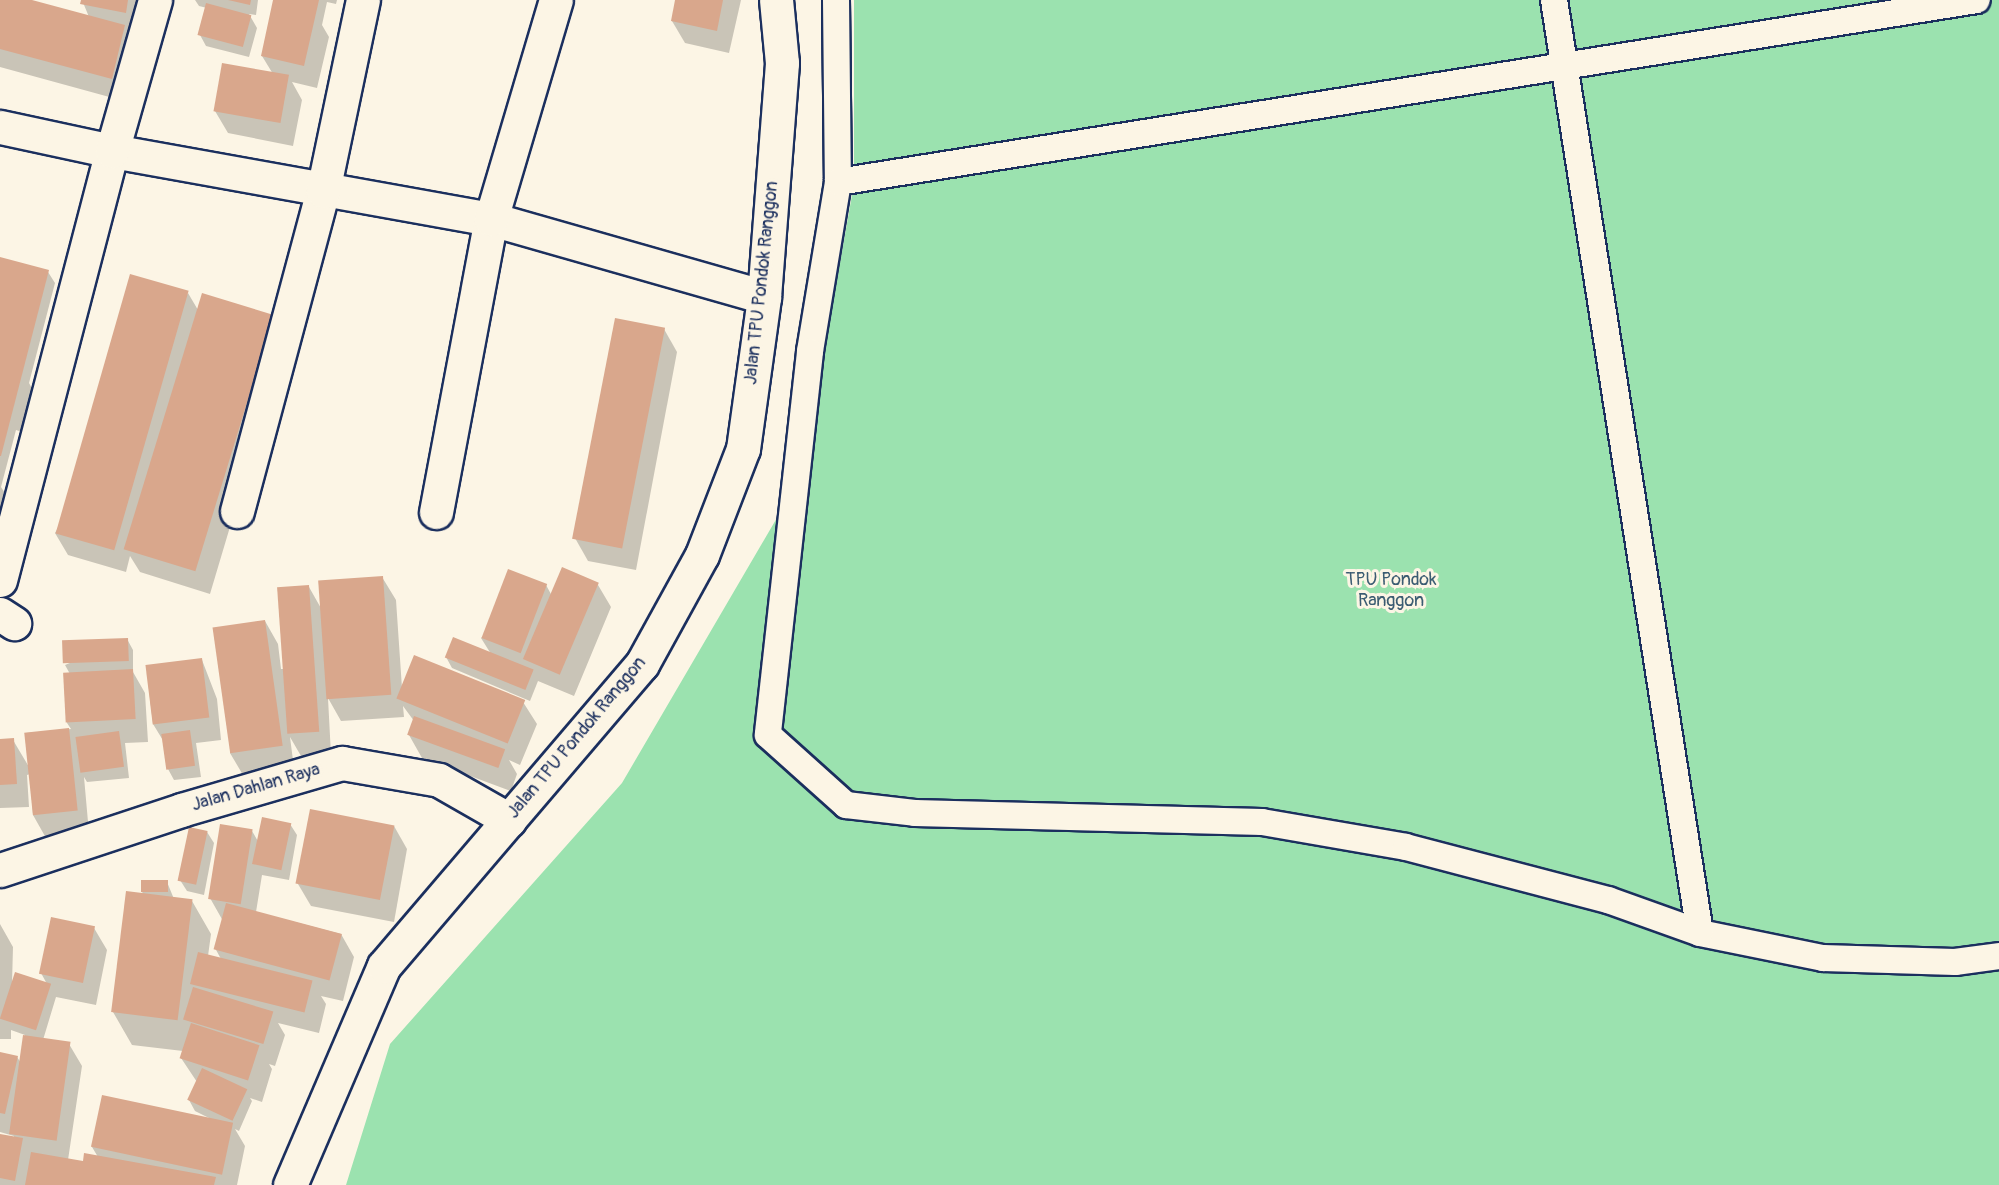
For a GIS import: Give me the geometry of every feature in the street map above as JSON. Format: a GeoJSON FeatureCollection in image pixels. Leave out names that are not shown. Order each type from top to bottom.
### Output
{"type":"FeatureCollection","features":[{"type":"Feature","properties":{"kind":"street"},"geometry":{"type":"LineString","coordinates":[[0,580],[112,151],[155,0]]}},
{"type":"Feature","properties":{"kind":"street"},"geometry":{"type":"LineString","coordinates":[[237,511],[323,191],[363,0]]}},
{"type":"Feature","properties":{"kind":"street"},"geometry":{"type":"LineString","coordinates":[[436,512],[491,219],[556,0]]}},
{"type":"Feature","properties":{"kind":"street","name":"Jalan TPU Pondok Ranggon"},"geometry":{"type":"LineString","coordinates":[[290,1185],[384,966],[642,664],[702,555],[743,449],[764,297],[782,63],[776,0]]}},
{"type":"Feature","properties":{"kind":"street"},"geometry":{"type":"LineString","coordinates":[[0,126],[112,151],[323,191],[491,219],[764,297]]}},
{"type":"Feature","properties":{"kind":"street","name":"Jalan Dahlan Raya"},"geometry":{"type":"LineString","coordinates":[[0,870],[181,810],[342,763],[439,780],[509,820]]}},
{"type":"Feature","properties":{"kind":"lane"},"geometry":{"type":"LineString","coordinates":[[836,0],[838,182],[810,352],[768,735],[846,805],[915,813],[1262,822],[1406,847],[1608,900],[1700,933],[1823,958],[1955,962],[1999,956]]}},
{"type":"Feature","properties":{"kind":"lane"},"geometry":{"type":"LineString","coordinates":[[1554,0],[1700,933]]}},
{"type":"Feature","properties":{"kind":"lane"},"geometry":{"type":"LineString","coordinates":[[838,182],[1977,0]]}},
{"type":"Feature","properties":{"kind":"green space","name":"TPU Pondok Ranggon"},"geometry":{"type":"Polygon","coordinates":[[[854,0],[1999,0],[1999,1185],[346,1185],[390,1044],[622,783],[802,475],[854,184],[854,0]]]}},
{"type":"Feature","properties":{"kind":"building"},"geometry":{"type":"Polygon","coordinates":[[[0,0],[32,0],[125,25],[112,79],[0,49],[0,0]]]}},
{"type":"Feature","properties":{"kind":"building"},"geometry":{"type":"Polygon","coordinates":[[[81,0],[128,0],[126,13],[80,4],[81,0]]]}},
{"type":"Feature","properties":{"kind":"building"},"geometry":{"type":"Polygon","coordinates":[[[228,0],[251,0],[250,5],[228,0]]]}},
{"type":"Feature","properties":{"kind":"building"},"geometry":{"type":"Polygon","coordinates":[[[273,0],[319,0],[304,66],[261,56],[273,0]]]}},
{"type":"Feature","properties":{"kind":"building"},"geometry":{"type":"Polygon","coordinates":[[[675,0],[723,0],[717,31],[671,21],[675,0]]]}},
{"type":"Feature","properties":{"kind":"building"},"geometry":{"type":"Polygon","coordinates":[[[206,3],[251,15],[243,47],[197,35],[206,3]]]}},
{"type":"Feature","properties":{"kind":"building"},"geometry":{"type":"Polygon","coordinates":[[[222,63],[289,75],[280,123],[213,111],[222,63]]]}},
{"type":"Feature","properties":{"kind":"building"},"geometry":{"type":"Polygon","coordinates":[[[0,257],[49,270],[1,456],[0,456],[0,257]]]}},
{"type":"Feature","properties":{"kind":"building"},"geometry":{"type":"Polygon","coordinates":[[[130,274],[189,291],[114,550],[56,534],[130,274]]]}},
{"type":"Feature","properties":{"kind":"building"},"geometry":{"type":"Polygon","coordinates":[[[202,293],[274,315],[195,571],[124,549],[202,293]]]}},
{"type":"Feature","properties":{"kind":"building"},"geometry":{"type":"Polygon","coordinates":[[[615,318],[665,328],[622,549],[572,539],[615,318]]]}},
{"type":"Feature","properties":{"kind":"building"},"geometry":{"type":"Polygon","coordinates":[[[562,567],[599,583],[560,675],[523,659],[562,567]]]}},
{"type":"Feature","properties":{"kind":"building"},"geometry":{"type":"Polygon","coordinates":[[[508,569],[547,584],[521,653],[481,638],[508,569]]]}},
{"type":"Feature","properties":{"kind":"building"},"geometry":{"type":"Polygon","coordinates":[[[383,576],[391,695],[326,699],[318,581],[383,576]]]}},
{"type":"Feature","properties":{"kind":"building"},"geometry":{"type":"Polygon","coordinates":[[[309,585],[319,732],[287,734],[277,587],[309,585]]]}},
{"type":"Feature","properties":{"kind":"building"},"geometry":{"type":"Polygon","coordinates":[[[265,620],[283,746],[230,753],[213,627],[265,620]]]}},
{"type":"Feature","properties":{"kind":"building"},"geometry":{"type":"Polygon","coordinates":[[[453,637],[534,670],[525,690],[445,657],[453,637]]]}},
{"type":"Feature","properties":{"kind":"building"},"geometry":{"type":"Polygon","coordinates":[[[128,638],[129,661],[63,663],[62,640],[128,638]]]}},
{"type":"Feature","properties":{"kind":"building"},"geometry":{"type":"Polygon","coordinates":[[[414,655],[525,700],[508,744],[396,699],[414,655]]]}},
{"type":"Feature","properties":{"kind":"building"},"geometry":{"type":"Polygon","coordinates":[[[202,658],[209,718],[153,724],[145,665],[202,658]]]}},
{"type":"Feature","properties":{"kind":"building"},"geometry":{"type":"Polygon","coordinates":[[[133,669],[136,719],[66,723],[63,673],[133,669]]]}},
{"type":"Feature","properties":{"kind":"building"},"geometry":{"type":"Polygon","coordinates":[[[414,716],[505,749],[498,768],[407,735],[414,716]]]}},
{"type":"Feature","properties":{"kind":"building"},"geometry":{"type":"Polygon","coordinates":[[[69,728],[78,811],[33,815],[24,733],[69,728]]]}},
{"type":"Feature","properties":{"kind":"building"},"geometry":{"type":"Polygon","coordinates":[[[190,730],[195,766],[166,770],[161,734],[190,730]]]}},
{"type":"Feature","properties":{"kind":"building"},"geometry":{"type":"Polygon","coordinates":[[[119,731],[124,767],[80,773],[75,737],[119,731]]]}},
{"type":"Feature","properties":{"kind":"building"},"geometry":{"type":"Polygon","coordinates":[[[14,738],[17,784],[0,785],[0,739],[14,738]]]}},
{"type":"Feature","properties":{"kind":"building"},"geometry":{"type":"Polygon","coordinates":[[[310,809],[394,825],[380,900],[295,884],[310,809]]]}},
{"type":"Feature","properties":{"kind":"building"},"geometry":{"type":"Polygon","coordinates":[[[262,817],[291,823],[281,870],[252,864],[262,817]]]}},
{"type":"Feature","properties":{"kind":"building"},"geometry":{"type":"Polygon","coordinates":[[[220,824],[253,829],[241,904],[208,899],[220,824]]]}},
{"type":"Feature","properties":{"kind":"building"},"geometry":{"type":"Polygon","coordinates":[[[189,827],[208,831],[196,885],[178,881],[189,827]]]}},
{"type":"Feature","properties":{"kind":"building"},"geometry":{"type":"Polygon","coordinates":[[[141,880],[168,880],[168,892],[141,892],[141,880]]]}},
{"type":"Feature","properties":{"kind":"building"},"geometry":{"type":"Polygon","coordinates":[[[126,891],[193,899],[178,1020],[111,1012],[126,891]]]}},
{"type":"Feature","properties":{"kind":"building"},"geometry":{"type":"Polygon","coordinates":[[[226,903],[342,934],[329,980],[214,949],[226,903]]]}},
{"type":"Feature","properties":{"kind":"building"},"geometry":{"type":"Polygon","coordinates":[[[51,917],[95,926],[83,983],[39,974],[51,917]]]}},
{"type":"Feature","properties":{"kind":"building"},"geometry":{"type":"Polygon","coordinates":[[[198,952],[312,981],[305,1013],[190,984],[198,952]]]}},
{"type":"Feature","properties":{"kind":"building"},"geometry":{"type":"Polygon","coordinates":[[[15,972],[51,984],[36,1030],[0,1019],[15,972]]]}},
{"type":"Feature","properties":{"kind":"building"},"geometry":{"type":"Polygon","coordinates":[[[193,987],[273,1012],[263,1044],[183,1020],[193,987]]]}},
{"type":"Feature","properties":{"kind":"building"},"geometry":{"type":"Polygon","coordinates":[[[191,1023],[259,1045],[248,1080],[180,1058],[191,1023]]]}},
{"type":"Feature","properties":{"kind":"building"},"geometry":{"type":"Polygon","coordinates":[[[23,1035],[71,1042],[57,1141],[9,1134],[23,1035]]]}},
{"type":"Feature","properties":{"kind":"building"},"geometry":{"type":"Polygon","coordinates":[[[0,1052],[18,1056],[5,1114],[0,1113],[0,1052]]]}},
{"type":"Feature","properties":{"kind":"building"},"geometry":{"type":"Polygon","coordinates":[[[202,1068],[247,1089],[233,1121],[187,1100],[202,1068]]]}},
{"type":"Feature","properties":{"kind":"building"},"geometry":{"type":"Polygon","coordinates":[[[102,1095],[233,1123],[222,1175],[91,1147],[102,1095]]]}},
{"type":"Feature","properties":{"kind":"building"},"geometry":{"type":"Polygon","coordinates":[[[0,1134],[23,1138],[15,1181],[0,1178],[0,1134]]]}},
{"type":"Feature","properties":{"kind":"building"},"geometry":{"type":"Polygon","coordinates":[[[31,1152],[83,1161],[84,1153],[216,1177],[214,1185],[25,1185],[31,1152]]]}}]}
